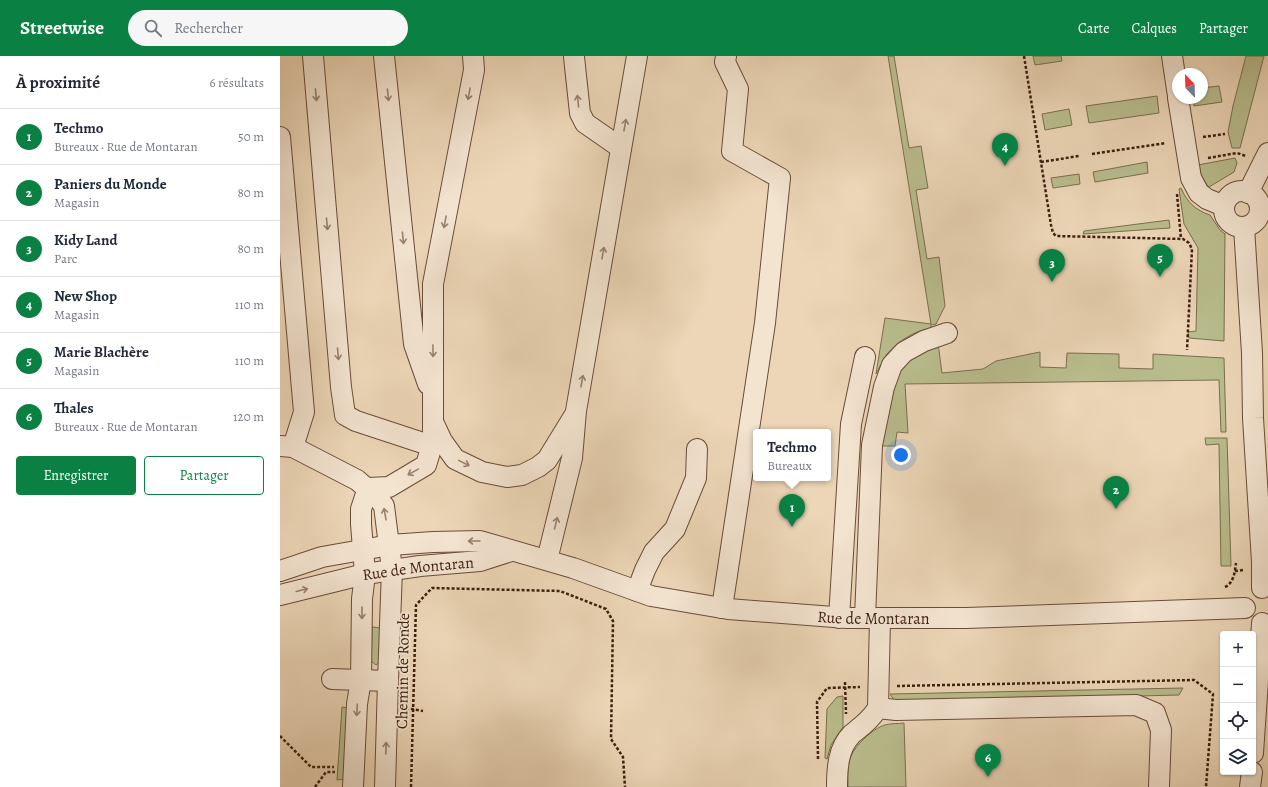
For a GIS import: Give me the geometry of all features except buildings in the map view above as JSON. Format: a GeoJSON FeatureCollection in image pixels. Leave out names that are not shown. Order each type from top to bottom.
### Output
{"type":"FeatureCollection","features":[{"type":"Feature","properties":{"kind":"street"},"geometry":{"type":"LineString","coordinates":[[313,56],[341,388],[345,415],[356,421],[432,446]]}},
{"type":"Feature","properties":{"kind":"street"},"geometry":{"type":"LineString","coordinates":[[384,56],[414,344],[433,397]]}},
{"type":"Feature","properties":{"kind":"street"},"geometry":{"type":"LineString","coordinates":[[368,488],[389,487],[426,465],[433,442],[433,284],[474,70],[473,56]]}},
{"type":"Feature","properties":{"kind":"street"},"geometry":{"type":"LineString","coordinates":[[546,560],[572,458],[576,411],[637,56]]}},
{"type":"Feature","properties":{"kind":"street"},"geometry":{"type":"LineString","coordinates":[[722,608],[765,323],[780,178],[732,151],[738,89],[725,62],[726,56]]}},
{"type":"Feature","properties":{"kind":"street"},"geometry":{"type":"LineString","coordinates":[[1172,56],[1174,68]]}},
{"type":"Feature","properties":{"kind":"street"},"geometry":{"type":"LineString","coordinates":[[574,57],[580,113],[585,123],[621,148]]}},
{"type":"Feature","properties":{"kind":"street"},"geometry":{"type":"LineString","coordinates":[[1179,104],[1190,178],[1199,193],[1207,199],[1224,206]]}},
{"type":"Feature","properties":{"kind":"street"},"geometry":{"type":"LineString","coordinates":[[280,137],[304,412],[286,446]]}},
{"type":"Feature","properties":{"kind":"street"},"geometry":{"type":"LineString","coordinates":[[1248,193],[1268,153]]}},
{"type":"Feature","properties":{"kind":"street"},"geometry":{"type":"LineString","coordinates":[[1236,193],[1248,193],[1256,200],[1259,210],[1256,219],[1253,223],[1244,227],[1233,225],[1226,217],[1224,206],[1227,200],[1236,193]]}},
{"type":"Feature","properties":{"kind":"street"},"geometry":{"type":"LineString","coordinates":[[1244,227],[1252,353],[1261,432],[1262,562],[1265,588],[1251,592],[1245,602],[1244,608],[1249,617],[1253,620],[1265,623],[1254,739]]}},
{"type":"Feature","properties":{"kind":"street"},"geometry":{"type":"LineString","coordinates":[[837,787],[837,770],[840,752],[851,736],[872,718],[878,708],[872,618],[872,445],[884,387],[892,366],[904,352],[924,341],[947,333]]}},
{"type":"Feature","properties":{"kind":"street"},"geometry":{"type":"LineString","coordinates":[[839,618],[851,424],[865,357]]}},
{"type":"Feature","properties":{"kind":"street"},"geometry":{"type":"LineString","coordinates":[[433,422],[442,441],[456,459],[482,472],[507,477],[522,475],[538,467],[547,460],[576,411]]}},
{"type":"Feature","properties":{"kind":"street","name":"Rue de Montaran"},"geometry":{"type":"LineString","coordinates":[[286,446],[357,480],[380,499],[384,506],[390,545]]}},
{"type":"Feature","properties":{"kind":"street"},"geometry":{"type":"LineString","coordinates":[[637,591],[654,552],[675,529],[696,478],[697,449]]}},
{"type":"Feature","properties":{"kind":"street","name":"Rue de Montaran"},"geometry":{"type":"LineString","coordinates":[[363,550],[361,509],[368,488]]}},
{"type":"Feature","properties":{"kind":"street","name":"Rue de Montaran"},"geometry":{"type":"LineString","coordinates":[[280,571],[322,557],[390,545],[480,541],[573,568],[651,596],[722,608],[839,618],[966,618],[1244,608]]}},
{"type":"Feature","properties":{"kind":"street"},"geometry":{"type":"LineString","coordinates":[[385,787],[392,569],[390,545]]}},
{"type":"Feature","properties":{"kind":"street"},"geometry":{"type":"LineString","coordinates":[[353,780],[357,704],[361,673],[362,599],[365,574],[363,550]]}},
{"type":"Feature","properties":{"kind":"street","name":"Rue de Montaran"},"geometry":{"type":"LineString","coordinates":[[280,595],[365,574],[392,569],[480,561],[511,551]]}},
{"type":"Feature","properties":{"kind":"street"},"geometry":{"type":"LineString","coordinates":[[333,673],[361,673],[388,681]]}},
{"type":"Feature","properties":{"kind":"street"},"geometry":{"type":"LineString","coordinates":[[878,708],[896,710],[1136,705],[1155,713],[1161,730],[1159,787]]}},
{"type":"Feature","properties":{"kind":"street"},"geometry":{"type":"LineString","coordinates":[[1250,787],[1252,775]]}},
{"type":"Feature","properties":{"kind":"path"},"geometry":{"type":"LineString","coordinates":[[1024,56],[1053,233],[1056,236],[1183,239],[1189,243],[1192,249],[1187,350]]}},
{"type":"Feature","properties":{"kind":"path"},"geometry":{"type":"LineString","coordinates":[[1199,138],[1226,134]]}},
{"type":"Feature","properties":{"kind":"path"},"geometry":{"type":"LineString","coordinates":[[1092,154],[1171,142]]}},
{"type":"Feature","properties":{"kind":"path"},"geometry":{"type":"LineString","coordinates":[[1204,159],[1237,153],[1248,157]]}},
{"type":"Feature","properties":{"kind":"path"},"geometry":{"type":"LineString","coordinates":[[1041,162],[1079,156]]}},
{"type":"Feature","properties":{"kind":"path"},"geometry":{"type":"LineString","coordinates":[[1177,194],[1180,239]]}},
{"type":"Feature","properties":{"kind":"path"},"geometry":{"type":"LineString","coordinates":[[1225,587],[1229,585],[1235,571],[1236,563]]}},
{"type":"Feature","properties":{"kind":"path","name":"Chemin de Ronde"},"geometry":{"type":"LineString","coordinates":[[411,787],[416,605],[432,588],[560,591],[606,609],[613,622],[611,739],[623,757],[625,787]]}},
{"type":"Feature","properties":{"kind":"path"},"geometry":{"type":"LineString","coordinates":[[845,682],[845,693]]}},
{"type":"Feature","properties":{"kind":"path"},"geometry":{"type":"LineString","coordinates":[[401,707],[423,711]]}},
{"type":"Feature","properties":{"kind":"path"},"geometry":{"type":"LineString","coordinates":[[280,736],[311,767],[334,768]]}},
{"type":"Feature","properties":{"kind":"path"},"geometry":{"type":"LineString","coordinates":[[315,787],[326,772],[353,780]]}},
{"type":"Feature","properties":{"kind":"green space"},"geometry":{"type":"Polygon","coordinates":[[[888,56],[894,56],[909,148],[921,146],[928,188],[916,190],[927,259],[939,257],[945,306],[936,324],[931,325],[931,328],[907,337],[891,349],[885,356],[876,374],[885,318],[931,324],[888,56]]]}},
{"type":"Feature","properties":{"kind":"green space"},"geometry":{"type":"Polygon","coordinates":[[[1033,56],[1061,56],[1062,61],[1035,65],[1033,56]]]}},
{"type":"Feature","properties":{"kind":"green space"},"geometry":{"type":"Polygon","coordinates":[[[1246,56],[1264,56],[1240,148],[1232,148],[1228,132],[1246,56]]]}},
{"type":"Feature","properties":{"kind":"green space"},"geometry":{"type":"Polygon","coordinates":[[[1219,86],[1222,102],[1208,104],[1208,87],[1219,86]]]}},
{"type":"Feature","properties":{"kind":"green space"},"geometry":{"type":"Polygon","coordinates":[[[1157,96],[1159,113],[1089,123],[1086,106],[1157,96]]]}},
{"type":"Feature","properties":{"kind":"green space"},"geometry":{"type":"Polygon","coordinates":[[[1194,104],[1208,104],[1194,106],[1194,104]]]}},
{"type":"Feature","properties":{"kind":"green space"},"geometry":{"type":"Polygon","coordinates":[[[1069,109],[1072,125],[1045,130],[1042,114],[1069,109]]]}},
{"type":"Feature","properties":{"kind":"green space"},"geometry":{"type":"Polygon","coordinates":[[[1235,158],[1237,163],[1234,172],[1209,187],[1199,172],[1198,165],[1235,158]]]}},
{"type":"Feature","properties":{"kind":"green space"},"geometry":{"type":"Polygon","coordinates":[[[1147,162],[1148,173],[1095,182],[1093,172],[1147,162]]]}},
{"type":"Feature","properties":{"kind":"green space"},"geometry":{"type":"Polygon","coordinates":[[[1079,174],[1080,184],[1053,188],[1051,178],[1079,174]]]}},
{"type":"Feature","properties":{"kind":"green space"},"geometry":{"type":"Polygon","coordinates":[[[1181,188],[1192,205],[1200,211],[1210,215],[1220,230],[1225,234],[1224,341],[1189,338],[1188,332],[1196,331],[1198,248],[1184,224],[1179,189],[1181,188]]]}},
{"type":"Feature","properties":{"kind":"green space"},"geometry":{"type":"Polygon","coordinates":[[[1169,220],[1170,228],[1083,234],[1084,231],[1169,220]]]}},
{"type":"Feature","properties":{"kind":"green space"},"geometry":{"type":"Polygon","coordinates":[[[938,343],[942,373],[983,369],[996,361],[1040,352],[1040,367],[1066,368],[1067,353],[1119,354],[1119,368],[1153,369],[1153,354],[1224,358],[1226,432],[1221,432],[1219,380],[905,384],[908,433],[897,432],[895,446],[879,446],[884,409],[901,363],[938,343]]]}},
{"type":"Feature","properties":{"kind":"green space"},"geometry":{"type":"Polygon","coordinates":[[[1205,438],[1227,438],[1231,566],[1221,566],[1219,444],[1206,445],[1205,438]]]}},
{"type":"Feature","properties":{"kind":"green space"},"geometry":{"type":"Polygon","coordinates":[[[372,627],[382,628],[381,661],[376,665],[371,661],[372,627]]]}},
{"type":"Feature","properties":{"kind":"green space"},"geometry":{"type":"Polygon","coordinates":[[[1183,688],[1179,695],[898,702],[894,700],[890,694],[1183,688]]]}},
{"type":"Feature","properties":{"kind":"green space"},"geometry":{"type":"Polygon","coordinates":[[[843,696],[843,727],[831,745],[827,759],[825,758],[827,709],[837,697],[843,696]]]}},
{"type":"Feature","properties":{"kind":"green space"},"geometry":{"type":"Polygon","coordinates":[[[342,707],[348,708],[346,779],[337,780],[342,707]]]}},
{"type":"Feature","properties":{"kind":"green space"},"geometry":{"type":"Polygon","coordinates":[[[904,723],[906,787],[848,787],[849,762],[852,754],[859,744],[869,734],[880,727],[890,724],[904,723]]]}},
{"type":"Feature","properties":{"kind":"place","name":"New Shop"},"geometry":{"type":"Point","coordinates":[1005,166]}},
{"type":"Feature","properties":{"kind":"place","name":"Marie Blachère"},"geometry":{"type":"Point","coordinates":[1160,277]}},
{"type":"Feature","properties":{"kind":"place","name":"Kidy Land"},"geometry":{"type":"Point","coordinates":[1052,282]}},
{"type":"Feature","properties":{"kind":"place","name":"Paniers du Monde"},"geometry":{"type":"Point","coordinates":[1116,509]}},
{"type":"Feature","properties":{"kind":"place","name":"Techmo"},"geometry":{"type":"Point","coordinates":[792,527]}},
{"type":"Feature","properties":{"kind":"place","name":"Thales"},"geometry":{"type":"Point","coordinates":[988,777]}}]}
